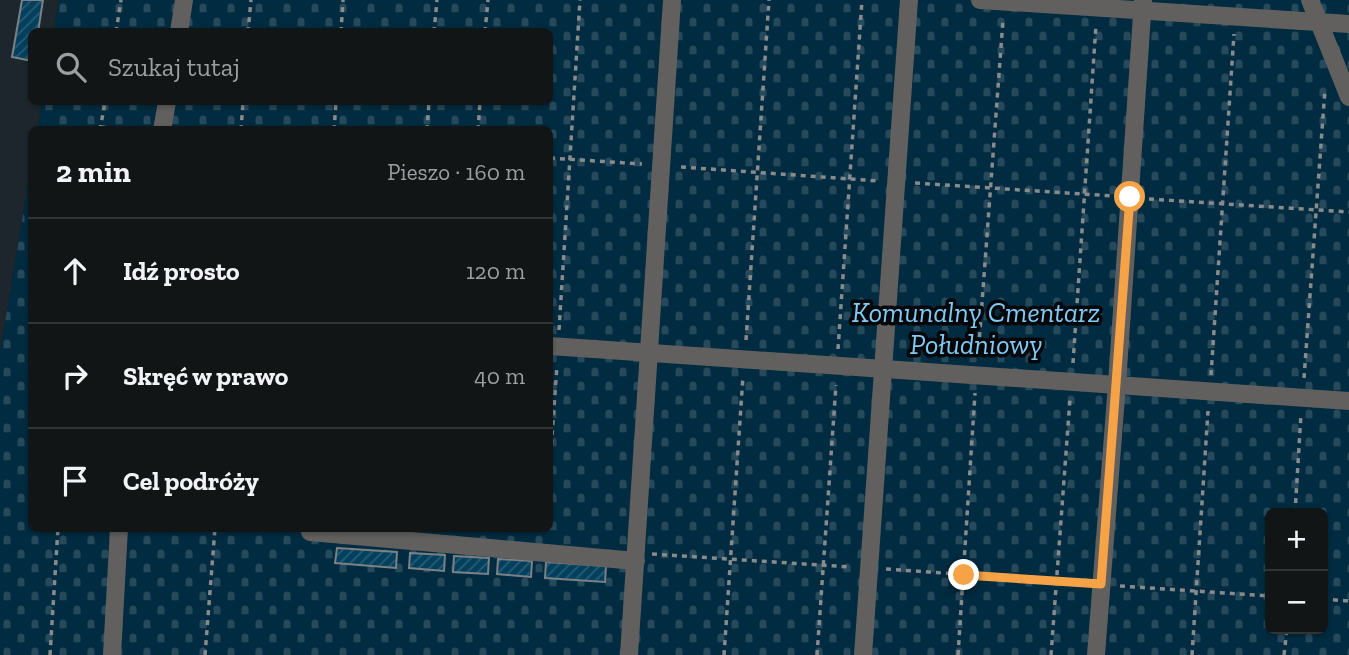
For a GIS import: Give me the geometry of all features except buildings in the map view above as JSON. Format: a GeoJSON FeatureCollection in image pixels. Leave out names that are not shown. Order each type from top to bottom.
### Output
{"type":"FeatureCollection","features":[{"type":"Feature","properties":{"kind":"street"},"geometry":{"type":"LineString","coordinates":[[179,28],[184,0]]}},
{"type":"Feature","properties":{"kind":"street"},"geometry":{"type":"LineString","coordinates":[[629,655],[672,0]]}},
{"type":"Feature","properties":{"kind":"street"},"geometry":{"type":"LineString","coordinates":[[863,655],[909,0]]}},
{"type":"Feature","properties":{"kind":"street"},"geometry":{"type":"LineString","coordinates":[[980,0],[1097,9],[1143,6],[1235,17],[1349,24]]}},
{"type":"Feature","properties":{"kind":"street"},"geometry":{"type":"LineString","coordinates":[[1310,0],[1349,97]]}},
{"type":"Feature","properties":{"kind":"street"},"geometry":{"type":"LineString","coordinates":[[1096,655],[1143,6]]}},
{"type":"Feature","properties":{"kind":"street"},"geometry":{"type":"LineString","coordinates":[[164,126],[167,105]]}},
{"type":"Feature","properties":{"kind":"street"},"geometry":{"type":"LineString","coordinates":[[554,346],[1349,401]]}},
{"type":"Feature","properties":{"kind":"street"},"geometry":{"type":"LineString","coordinates":[[112,655],[120,532]]}},
{"type":"Feature","properties":{"kind":"street"},"geometry":{"type":"LineString","coordinates":[[310,532],[636,557]]}},
{"type":"Feature","properties":{"kind":"path"},"geometry":{"type":"LineString","coordinates":[[117,28],[121,0]]}},
{"type":"Feature","properties":{"kind":"path"},"geometry":{"type":"LineString","coordinates":[[248,28],[251,0]]}},
{"type":"Feature","properties":{"kind":"path"},"geometry":{"type":"LineString","coordinates":[[341,28],[343,0]]}},
{"type":"Feature","properties":{"kind":"path"},"geometry":{"type":"LineString","coordinates":[[435,28],[437,0]]}},
{"type":"Feature","properties":{"kind":"path"},"geometry":{"type":"LineString","coordinates":[[485,28],[488,0]]}},
{"type":"Feature","properties":{"kind":"path"},"geometry":{"type":"LineString","coordinates":[[553,376],[580,0]]}},
{"type":"Feature","properties":{"kind":"path"},"geometry":{"type":"LineString","coordinates":[[724,655],[769,0]]}},
{"type":"Feature","properties":{"kind":"path"},"geometry":{"type":"LineString","coordinates":[[817,655],[862,0]]}},
{"type":"Feature","properties":{"kind":"path"},"geometry":{"type":"LineString","coordinates":[[958,655],[1004,2]]}},
{"type":"Feature","properties":{"kind":"path"},"geometry":{"type":"LineString","coordinates":[[1051,655],[1097,9]]}},
{"type":"Feature","properties":{"kind":"path"},"geometry":{"type":"LineString","coordinates":[[1192,655],[1235,17]]}},
{"type":"Feature","properties":{"kind":"path"},"geometry":{"type":"LineString","coordinates":[[1295,508],[1325,86]]}},
{"type":"Feature","properties":{"kind":"path"},"geometry":{"type":"LineString","coordinates":[[101,126],[105,105]]}},
{"type":"Feature","properties":{"kind":"path"},"geometry":{"type":"LineString","coordinates":[[241,126],[243,105]]}},
{"type":"Feature","properties":{"kind":"path"},"geometry":{"type":"LineString","coordinates":[[334,126],[336,105]]}},
{"type":"Feature","properties":{"kind":"path"},"geometry":{"type":"LineString","coordinates":[[427,126],[429,105]]}},
{"type":"Feature","properties":{"kind":"path"},"geometry":{"type":"LineString","coordinates":[[478,126],[480,105]]}},
{"type":"Feature","properties":{"kind":"path"},"geometry":{"type":"LineString","coordinates":[[553,158],[1349,212]]}},
{"type":"Feature","properties":{"kind":"path"},"geometry":{"type":"LineString","coordinates":[[50,655],[58,532]]}},
{"type":"Feature","properties":{"kind":"path"},"geometry":{"type":"LineString","coordinates":[[205,655],[215,532]]}},
{"type":"Feature","properties":{"kind":"path"},"geometry":{"type":"LineString","coordinates":[[636,557],[730,559],[1265,596]]}},
{"type":"Feature","properties":{"kind":"path"},"geometry":{"type":"LineString","coordinates":[[1328,599],[1349,601]]}},
{"type":"Feature","properties":{"kind":"path"},"geometry":{"type":"LineString","coordinates":[[1284,655],[1286,634]]}},
{"type":"Feature","properties":{"kind":"shaded area"},"geometry":{"type":"Polygon","coordinates":[[[0,0],[59,0],[54,28],[28,28],[28,105],[42,105],[38,126],[28,126],[28,184],[0,353],[0,0]]]}},
{"type":"Feature","properties":{"kind":"green space","name":"Komunalny Cmentarz Południowy"},"geometry":{"type":"Polygon","coordinates":[[[59,0],[1349,0],[1349,655],[0,655],[0,353],[28,184],[28,532],[553,532],[553,126],[38,126],[42,105],[553,105],[553,28],[54,28],[59,0]]]}},
{"type":"Feature","properties":{"kind":"route"},"geometry":{"type":"LineString","coordinates":[[964,575],[1101,584],[1130,197]]}}]}
